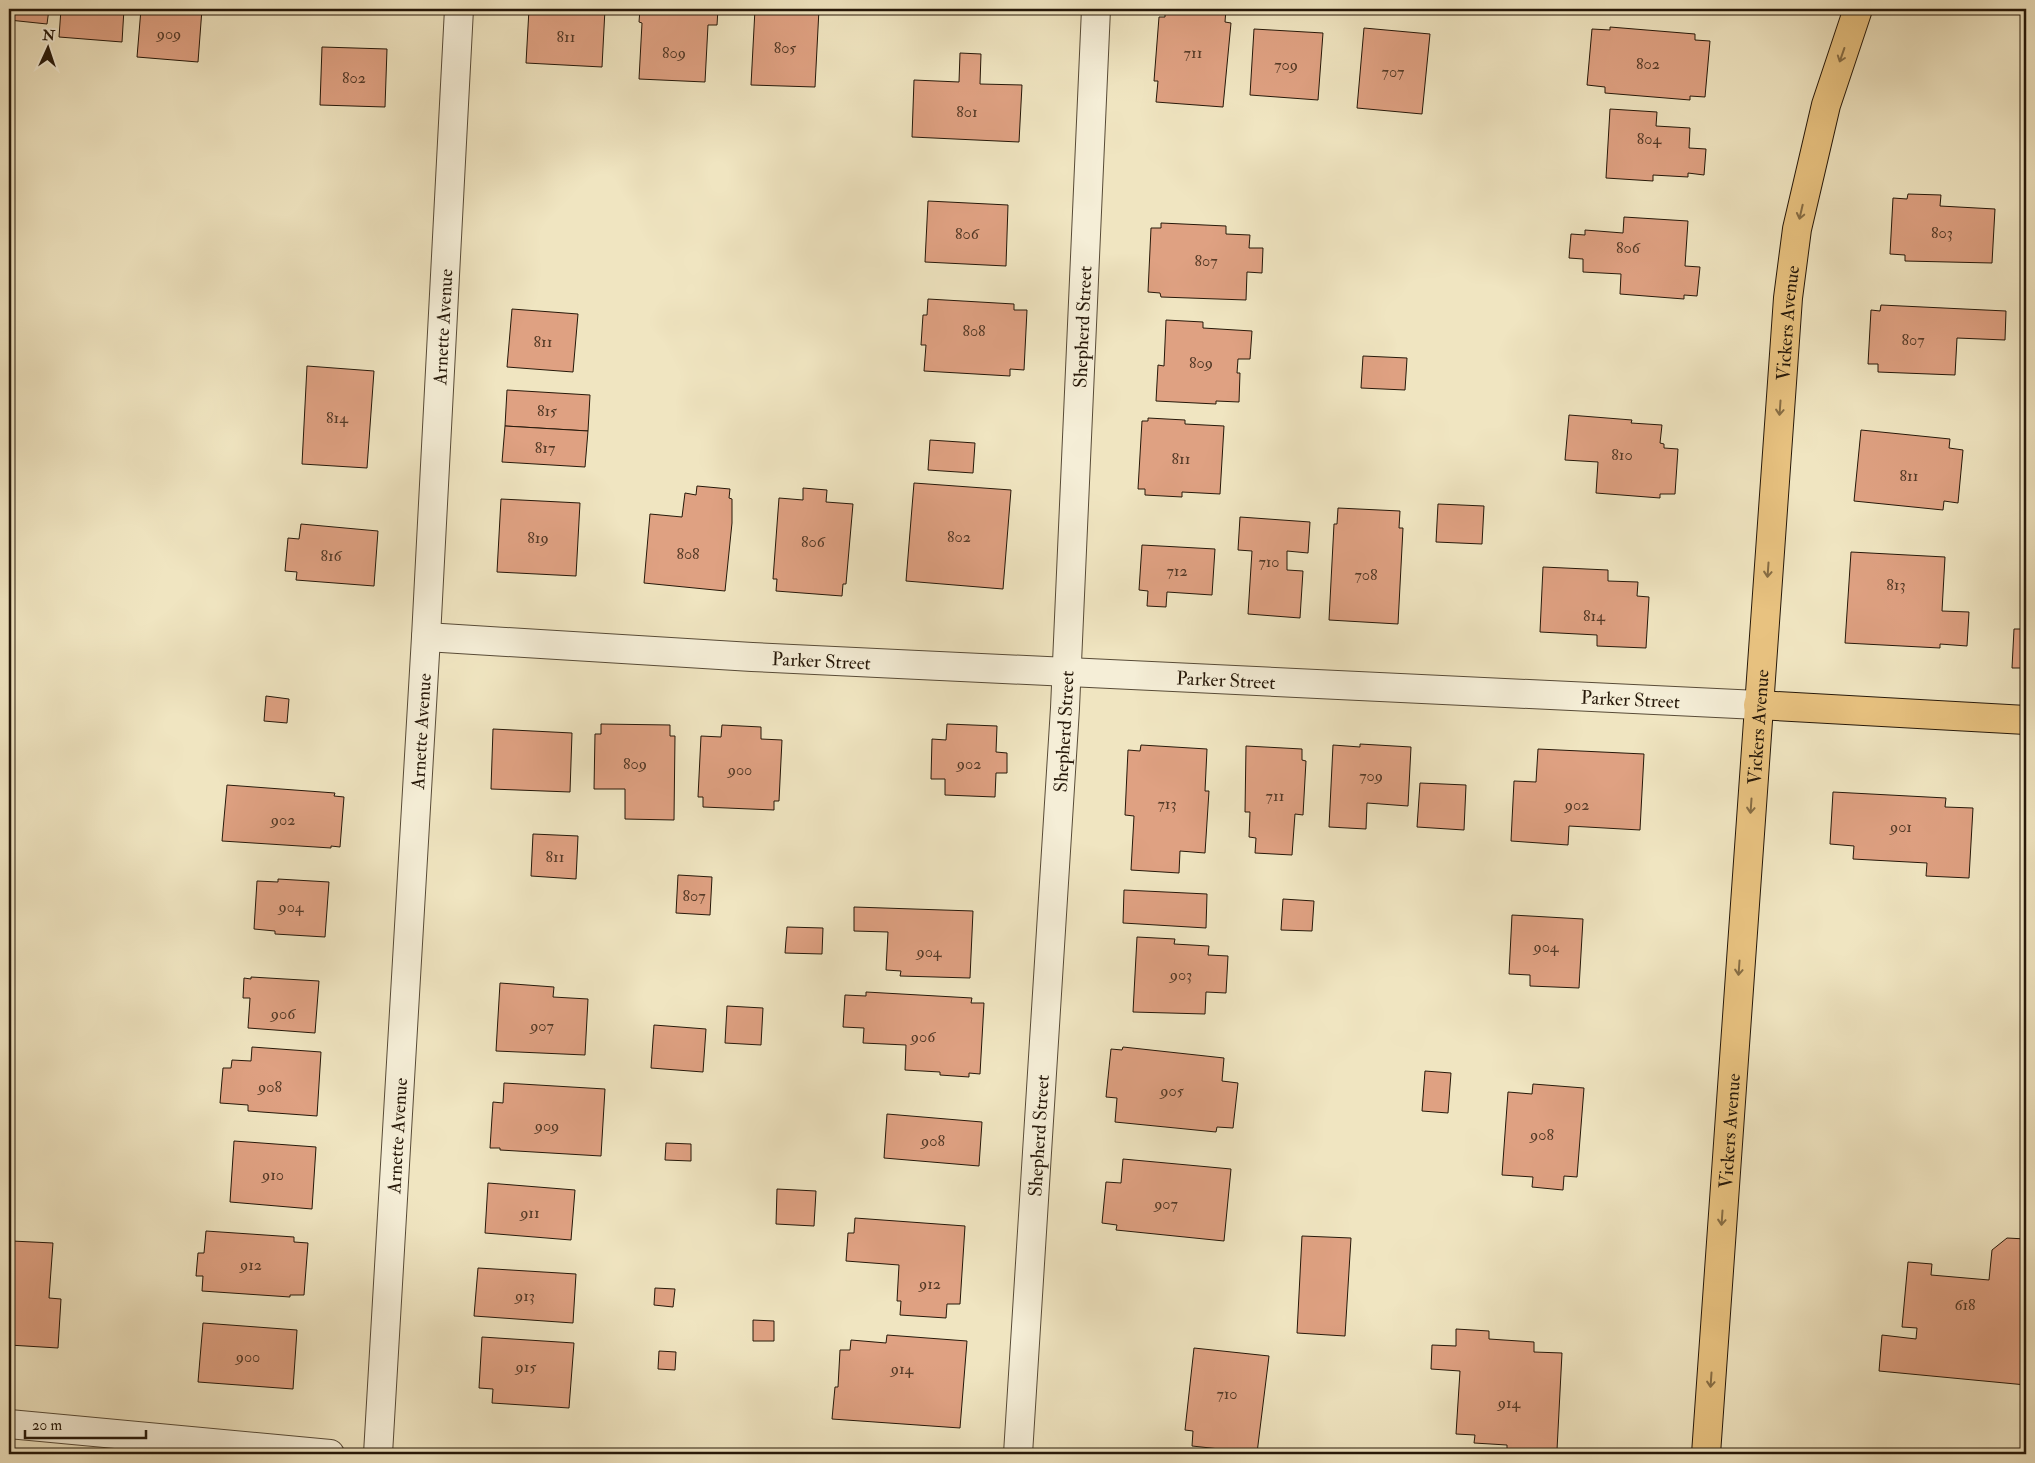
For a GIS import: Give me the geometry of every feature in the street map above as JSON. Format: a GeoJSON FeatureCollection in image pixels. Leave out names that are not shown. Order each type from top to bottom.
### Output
{"type":"FeatureCollection","features":[{"type":"Feature","properties":{"kind":"main road","name":"Vickers Avenue"},"geometry":{"type":"LineString","coordinates":[[1706,1454],[1788,298],[1797,229],[1826,105],[1858,9]]}},
{"type":"Feature","properties":{"kind":"main road","name":"Parker Street"},"geometry":{"type":"LineString","coordinates":[[1758,705],[2026,720]]}},
{"type":"Feature","properties":{"kind":"street","name":"Arnette Avenue"},"geometry":{"type":"LineString","coordinates":[[378,1454],[426,637],[458,9]]}},
{"type":"Feature","properties":{"kind":"street","name":"Shepherd Street"},"geometry":{"type":"LineString","coordinates":[[1018,1454],[1067,671],[1096,9]]}},
{"type":"Feature","properties":{"kind":"street","name":"Parker Street"},"geometry":{"type":"LineString","coordinates":[[426,637],[752,656],[1758,705]]}},
{"type":"Feature","properties":{"kind":"street"},"geometry":{"type":"LineString","coordinates":[[9,1424],[330,1454]]}},
{"type":"Feature","properties":{"kind":"building"},"geometry":{"type":"Polygon","coordinates":[[[9,9],[49,9],[47,24],[9,20],[9,9]]]}},
{"type":"Feature","properties":{"kind":"building"},"geometry":{"type":"Polygon","coordinates":[[[61,9],[124,9],[122,42],[59,37],[61,9]]]}},
{"type":"Feature","properties":{"kind":"building"},"geometry":{"type":"Polygon","coordinates":[[[141,9],[202,9],[198,62],[137,57],[141,9]]]}},
{"type":"Feature","properties":{"kind":"building"},"geometry":{"type":"Polygon","coordinates":[[[529,9],[605,9],[602,67],[526,63],[529,9]]]}},
{"type":"Feature","properties":{"kind":"building"},"geometry":{"type":"Polygon","coordinates":[[[640,9],[718,9],[717,25],[708,25],[705,82],[639,79],[642,23],[639,22],[640,9]]]}},
{"type":"Feature","properties":{"kind":"building"},"geometry":{"type":"Polygon","coordinates":[[[755,9],[819,9],[815,87],[751,85],[755,9]]]}},
{"type":"Feature","properties":{"kind":"building"},"geometry":{"type":"Polygon","coordinates":[[[1165,9],[1226,9],[1225,22],[1231,23],[1223,107],[1156,102],[1158,81],[1154,81],[1159,17],[1165,17],[1165,9]]]}},
{"type":"Feature","properties":{"kind":"building"},"geometry":{"type":"Polygon","coordinates":[[[1610,27],[1695,34],[1695,40],[1710,41],[1705,97],[1690,96],[1690,100],[1605,93],[1605,87],[1587,85],[1592,29],[1610,30],[1610,27]]]}},
{"type":"Feature","properties":{"kind":"building"},"geometry":{"type":"Polygon","coordinates":[[[1364,28],[1430,34],[1422,114],[1357,108],[1364,28]]]}},
{"type":"Feature","properties":{"kind":"building"},"geometry":{"type":"Polygon","coordinates":[[[1254,29],[1323,33],[1318,100],[1250,95],[1254,29]]]}},
{"type":"Feature","properties":{"kind":"building"},"geometry":{"type":"Polygon","coordinates":[[[322,47],[387,49],[385,107],[320,105],[322,47]]]}},
{"type":"Feature","properties":{"kind":"building"},"geometry":{"type":"Polygon","coordinates":[[[960,53],[981,54],[980,84],[1022,85],[1019,142],[912,137],[914,80],[959,82],[960,53]]]}},
{"type":"Feature","properties":{"kind":"building"},"geometry":{"type":"Polygon","coordinates":[[[1610,109],[1657,112],[1656,126],[1690,128],[1689,148],[1706,149],[1704,175],[1688,173],[1688,177],[1653,175],[1653,181],[1606,178],[1610,109]]]}},
{"type":"Feature","properties":{"kind":"building"},"geometry":{"type":"Polygon","coordinates":[[[1908,194],[1941,195],[1940,206],[1995,209],[1992,263],[1905,261],[1905,255],[1890,254],[1893,198],[1907,199],[1908,194]]]}},
{"type":"Feature","properties":{"kind":"building"},"geometry":{"type":"Polygon","coordinates":[[[928,201],[1008,205],[1006,266],[925,262],[928,201]]]}},
{"type":"Feature","properties":{"kind":"building"},"geometry":{"type":"Polygon","coordinates":[[[1624,217],[1688,221],[1685,266],[1700,267],[1697,296],[1684,295],[1684,299],[1620,294],[1621,274],[1583,272],[1583,259],[1569,258],[1571,234],[1585,235],[1585,230],[1623,233],[1624,217]]]}},
{"type":"Feature","properties":{"kind":"building"},"geometry":{"type":"Polygon","coordinates":[[[1161,223],[1226,226],[1226,234],[1250,235],[1249,248],[1263,248],[1262,273],[1247,272],[1246,300],[1161,297],[1160,293],[1148,292],[1151,228],[1161,228],[1161,223]]]}},
{"type":"Feature","properties":{"kind":"building"},"geometry":{"type":"Polygon","coordinates":[[[928,299],[1014,304],[1014,310],[1027,310],[1024,370],[1010,369],[1010,376],[924,371],[926,345],[921,345],[923,315],[927,315],[928,299]]]}},
{"type":"Feature","properties":{"kind":"building"},"geometry":{"type":"Polygon","coordinates":[[[1881,305],[2006,311],[2005,340],[1957,338],[1955,375],[1878,372],[1878,364],[1868,364],[1871,310],[1880,311],[1881,305]]]}},
{"type":"Feature","properties":{"kind":"building"},"geometry":{"type":"Polygon","coordinates":[[[512,309],[578,314],[573,372],[507,367],[512,309]]]}},
{"type":"Feature","properties":{"kind":"building"},"geometry":{"type":"Polygon","coordinates":[[[1166,320],[1203,322],[1203,328],[1252,331],[1250,359],[1238,359],[1237,373],[1240,373],[1239,402],[1216,401],[1216,404],[1156,401],[1158,365],[1164,366],[1166,320]]]}},
{"type":"Feature","properties":{"kind":"building"},"geometry":{"type":"Polygon","coordinates":[[[1363,356],[1407,358],[1405,390],[1361,388],[1363,356]]]}},
{"type":"Feature","properties":{"kind":"building"},"geometry":{"type":"Polygon","coordinates":[[[307,366],[374,371],[367,468],[302,464],[307,366]]]}},
{"type":"Feature","properties":{"kind":"building"},"geometry":{"type":"Polygon","coordinates":[[[507,390],[590,395],[588,431],[505,426],[507,390]]]}},
{"type":"Feature","properties":{"kind":"building"},"geometry":{"type":"Polygon","coordinates":[[[1569,415],[1632,420],[1631,423],[1662,425],[1660,443],[1664,444],[1664,448],[1678,449],[1675,494],[1660,494],[1660,498],[1596,493],[1598,462],[1565,460],[1569,415]]]}},
{"type":"Feature","properties":{"kind":"building"},"geometry":{"type":"Polygon","coordinates":[[[1148,418],[1185,420],[1185,424],[1224,426],[1220,494],[1182,492],[1182,497],[1145,495],[1145,489],[1138,489],[1142,421],[1148,421],[1148,418]]]}},
{"type":"Feature","properties":{"kind":"building"},"geometry":{"type":"Polygon","coordinates":[[[505,426],[588,431],[585,467],[502,462],[505,426]]]}},
{"type":"Feature","properties":{"kind":"building"},"geometry":{"type":"Polygon","coordinates":[[[1861,430],[1950,439],[1949,448],[1963,450],[1958,503],[1944,501],[1943,510],[1854,501],[1861,430]]]}},
{"type":"Feature","properties":{"kind":"building"},"geometry":{"type":"Polygon","coordinates":[[[930,440],[975,443],[973,473],[928,470],[930,440]]]}},
{"type":"Feature","properties":{"kind":"building"},"geometry":{"type":"Polygon","coordinates":[[[914,483],[1011,490],[1003,589],[906,581],[914,483]]]}},
{"type":"Feature","properties":{"kind":"building"},"geometry":{"type":"Polygon","coordinates":[[[697,486],[730,489],[729,498],[732,499],[732,523],[725,591],[644,583],[650,514],[682,517],[685,493],[696,495],[697,486]]]}},
{"type":"Feature","properties":{"kind":"building"},"geometry":{"type":"Polygon","coordinates":[[[803,488],[827,490],[826,502],[853,504],[846,584],[843,584],[842,596],[776,591],[777,579],[773,579],[779,498],[803,500],[803,488]]]}},
{"type":"Feature","properties":{"kind":"building"},"geometry":{"type":"Polygon","coordinates":[[[501,499],[580,503],[576,576],[497,572],[501,499]]]}},
{"type":"Feature","properties":{"kind":"building"},"geometry":{"type":"Polygon","coordinates":[[[1438,504],[1484,506],[1482,544],[1436,542],[1438,504]]]}},
{"type":"Feature","properties":{"kind":"building"},"geometry":{"type":"Polygon","coordinates":[[[1338,508],[1400,511],[1399,528],[1403,528],[1398,624],[1329,620],[1334,524],[1337,524],[1338,508]]]}},
{"type":"Feature","properties":{"kind":"building"},"geometry":{"type":"Polygon","coordinates":[[[1240,517],[1310,522],[1308,553],[1287,551],[1287,570],[1303,571],[1300,618],[1248,614],[1252,551],[1238,550],[1240,517]]]}},
{"type":"Feature","properties":{"kind":"building"},"geometry":{"type":"Polygon","coordinates":[[[301,524],[378,531],[374,586],[296,580],[297,572],[285,571],[288,538],[299,539],[301,524]]]}},
{"type":"Feature","properties":{"kind":"building"},"geometry":{"type":"Polygon","coordinates":[[[1142,545],[1215,549],[1212,595],[1167,592],[1166,607],[1147,606],[1148,591],[1139,590],[1142,545]]]}},
{"type":"Feature","properties":{"kind":"building"},"geometry":{"type":"Polygon","coordinates":[[[1851,552],[1945,557],[1942,611],[1969,612],[1967,646],[1940,644],[1940,648],[1845,643],[1851,552]]]}},
{"type":"Feature","properties":{"kind":"building"},"geometry":{"type":"Polygon","coordinates":[[[1543,567],[1608,570],[1608,581],[1638,582],[1637,596],[1649,597],[1646,648],[1597,646],[1597,635],[1540,632],[1543,567]]]}},
{"type":"Feature","properties":{"kind":"building"},"geometry":{"type":"Polygon","coordinates":[[[2014,629],[2026,629],[2026,668],[2012,668],[2014,629]]]}},
{"type":"Feature","properties":{"kind":"building"},"geometry":{"type":"Polygon","coordinates":[[[266,696],[289,699],[287,723],[264,721],[266,696]]]}},
{"type":"Feature","properties":{"kind":"building"},"geometry":{"type":"Polygon","coordinates":[[[601,724],[670,725],[670,736],[675,736],[674,820],[625,819],[625,789],[594,789],[595,734],[601,734],[601,724]]]}},
{"type":"Feature","properties":{"kind":"building"},"geometry":{"type":"Polygon","coordinates":[[[947,724],[997,726],[996,752],[1007,753],[1007,773],[996,773],[995,797],[945,795],[945,779],[931,779],[932,739],[946,740],[947,724]]]}},
{"type":"Feature","properties":{"kind":"building"},"geometry":{"type":"Polygon","coordinates":[[[722,725],[761,727],[761,739],[782,740],[779,801],[774,801],[774,810],[703,807],[703,797],[698,797],[701,736],[721,737],[722,725]]]}},
{"type":"Feature","properties":{"kind":"building"},"geometry":{"type":"Polygon","coordinates":[[[493,729],[572,733],[570,792],[491,789],[493,729]]]}},
{"type":"Feature","properties":{"kind":"building"},"geometry":{"type":"Polygon","coordinates":[[[1360,744],[1411,747],[1408,806],[1367,803],[1366,829],[1329,827],[1333,745],[1360,747],[1360,744]]]}},
{"type":"Feature","properties":{"kind":"building"},"geometry":{"type":"Polygon","coordinates":[[[1141,745],[1207,749],[1205,791],[1209,791],[1205,853],[1180,851],[1179,873],[1131,870],[1134,816],[1125,815],[1128,750],[1140,751],[1141,745]]]}},
{"type":"Feature","properties":{"kind":"building"},"geometry":{"type":"Polygon","coordinates":[[[1246,746],[1302,749],[1302,760],[1306,761],[1303,815],[1295,814],[1292,855],[1255,853],[1256,838],[1249,837],[1250,812],[1245,812],[1246,746]]]}},
{"type":"Feature","properties":{"kind":"building"},"geometry":{"type":"Polygon","coordinates":[[[1538,749],[1644,754],[1640,830],[1569,826],[1568,845],[1511,841],[1514,781],[1536,782],[1538,749]]]}},
{"type":"Feature","properties":{"kind":"building"},"geometry":{"type":"Polygon","coordinates":[[[1420,783],[1466,785],[1464,830],[1417,827],[1420,783]]]}},
{"type":"Feature","properties":{"kind":"building"},"geometry":{"type":"Polygon","coordinates":[[[227,785],[335,793],[334,796],[344,797],[340,847],[222,841],[227,785]]]}},
{"type":"Feature","properties":{"kind":"building"},"geometry":{"type":"Polygon","coordinates":[[[1833,792],[1946,798],[1945,807],[1973,808],[1969,878],[1926,876],[1927,863],[1853,859],[1854,846],[1830,844],[1833,792]]]}},
{"type":"Feature","properties":{"kind":"building"},"geometry":{"type":"Polygon","coordinates":[[[533,834],[578,836],[576,879],[531,876],[533,834]]]}},
{"type":"Feature","properties":{"kind":"building"},"geometry":{"type":"Polygon","coordinates":[[[678,875],[712,877],[710,915],[676,913],[678,875]]]}},
{"type":"Feature","properties":{"kind":"building"},"geometry":{"type":"Polygon","coordinates":[[[278,879],[329,882],[325,937],[275,934],[275,931],[254,929],[257,881],[278,882],[278,879]]]}},
{"type":"Feature","properties":{"kind":"building"},"geometry":{"type":"Polygon","coordinates":[[[1124,890],[1207,894],[1206,928],[1123,923],[1124,890]]]}},
{"type":"Feature","properties":{"kind":"building"},"geometry":{"type":"Polygon","coordinates":[[[1283,899],[1314,901],[1312,931],[1281,930],[1283,899]]]}},
{"type":"Feature","properties":{"kind":"building"},"geometry":{"type":"Polygon","coordinates":[[[854,907],[973,911],[970,978],[900,976],[901,971],[886,970],[888,932],[854,931],[854,907]]]}},
{"type":"Feature","properties":{"kind":"building"},"geometry":{"type":"Polygon","coordinates":[[[1512,915],[1583,919],[1579,988],[1530,986],[1530,975],[1509,974],[1512,915]]]}},
{"type":"Feature","properties":{"kind":"building"},"geometry":{"type":"Polygon","coordinates":[[[787,927],[823,928],[822,954],[785,953],[787,927]]]}},
{"type":"Feature","properties":{"kind":"building"},"geometry":{"type":"Polygon","coordinates":[[[1137,937],[1175,939],[1174,944],[1209,946],[1208,955],[1228,956],[1226,993],[1206,992],[1205,1014],[1133,1012],[1137,937]]]}},
{"type":"Feature","properties":{"kind":"building"},"geometry":{"type":"Polygon","coordinates":[[[251,977],[319,981],[315,1033],[248,1028],[250,998],[243,998],[244,978],[251,979],[251,977]]]}},
{"type":"Feature","properties":{"kind":"building"},"geometry":{"type":"Polygon","coordinates":[[[500,983],[554,987],[553,997],[588,999],[585,1055],[496,1051],[500,983]]]}},
{"type":"Feature","properties":{"kind":"building"},"geometry":{"type":"Polygon","coordinates":[[[866,992],[972,998],[971,1003],[984,1003],[980,1074],[969,1073],[969,1077],[940,1075],[940,1072],[905,1070],[906,1045],[863,1043],[864,1028],[843,1027],[845,995],[866,996],[866,992]]]}},
{"type":"Feature","properties":{"kind":"building"},"geometry":{"type":"Polygon","coordinates":[[[727,1006],[763,1008],[761,1045],[725,1043],[727,1006]]]}},
{"type":"Feature","properties":{"kind":"building"},"geometry":{"type":"Polygon","coordinates":[[[654,1025],[706,1029],[703,1072],[651,1068],[654,1025]]]}},
{"type":"Feature","properties":{"kind":"building"},"geometry":{"type":"Polygon","coordinates":[[[252,1047],[321,1052],[317,1116],[248,1111],[248,1105],[220,1103],[223,1068],[231,1068],[232,1060],[251,1061],[252,1047]]]}},
{"type":"Feature","properties":{"kind":"building"},"geometry":{"type":"Polygon","coordinates":[[[1123,1047],[1224,1058],[1222,1081],[1238,1083],[1233,1128],[1217,1127],[1216,1132],[1115,1122],[1117,1098],[1106,1097],[1111,1049],[1122,1050],[1123,1047]]]}},
{"type":"Feature","properties":{"kind":"building"},"geometry":{"type":"Polygon","coordinates":[[[1425,1071],[1451,1073],[1448,1113],[1422,1111],[1425,1071]]]}},
{"type":"Feature","properties":{"kind":"building"},"geometry":{"type":"Polygon","coordinates":[[[504,1083],[605,1089],[601,1156],[490,1148],[493,1102],[503,1103],[504,1083]]]}},
{"type":"Feature","properties":{"kind":"building"},"geometry":{"type":"Polygon","coordinates":[[[1533,1084],[1584,1088],[1577,1177],[1564,1176],[1563,1190],[1532,1187],[1533,1177],[1502,1175],[1508,1092],[1532,1094],[1533,1084]]]}},
{"type":"Feature","properties":{"kind":"building"},"geometry":{"type":"Polygon","coordinates":[[[887,1114],[982,1122],[979,1166],[884,1158],[887,1114]]]}},
{"type":"Feature","properties":{"kind":"building"},"geometry":{"type":"Polygon","coordinates":[[[234,1141],[316,1147],[312,1209],[230,1202],[234,1141]]]}},
{"type":"Feature","properties":{"kind":"building"},"geometry":{"type":"Polygon","coordinates":[[[666,1143],[691,1144],[691,1161],[665,1160],[666,1143]]]}},
{"type":"Feature","properties":{"kind":"building"},"geometry":{"type":"Polygon","coordinates":[[[1123,1159],[1231,1169],[1224,1241],[1116,1230],[1117,1225],[1102,1223],[1106,1182],[1121,1183],[1123,1159]]]}},
{"type":"Feature","properties":{"kind":"building"},"geometry":{"type":"Polygon","coordinates":[[[488,1183],[575,1190],[571,1240],[485,1233],[488,1183]]]}},
{"type":"Feature","properties":{"kind":"building"},"geometry":{"type":"Polygon","coordinates":[[[777,1189],[816,1191],[814,1226],[776,1224],[777,1189]]]}},
{"type":"Feature","properties":{"kind":"building"},"geometry":{"type":"Polygon","coordinates":[[[855,1218],[965,1226],[960,1304],[947,1304],[946,1318],[900,1315],[901,1301],[897,1301],[899,1265],[846,1261],[848,1233],[854,1233],[855,1218]]]}},
{"type":"Feature","properties":{"kind":"building"},"geometry":{"type":"Polygon","coordinates":[[[206,1231],[294,1237],[294,1242],[308,1243],[304,1295],[290,1295],[290,1297],[202,1291],[203,1276],[196,1276],[198,1253],[204,1253],[206,1231]]]}},
{"type":"Feature","properties":{"kind":"building"},"geometry":{"type":"Polygon","coordinates":[[[1302,1236],[1351,1238],[1345,1336],[1297,1333],[1302,1236]]]}},
{"type":"Feature","properties":{"kind":"building"},"geometry":{"type":"Polygon","coordinates":[[[2007,1238],[2026,1239],[2026,1385],[1879,1371],[1882,1335],[1916,1339],[1917,1328],[1902,1327],[1908,1262],[1932,1264],[1931,1275],[1989,1280],[1992,1250],[2007,1238]]]}},
{"type":"Feature","properties":{"kind":"building"},"geometry":{"type":"Polygon","coordinates":[[[12,1241],[53,1243],[49,1298],[61,1299],[58,1348],[9,1345],[12,1241]]]}},
{"type":"Feature","properties":{"kind":"building"},"geometry":{"type":"Polygon","coordinates":[[[478,1268],[576,1274],[573,1323],[474,1316],[478,1268]]]}},
{"type":"Feature","properties":{"kind":"building"},"geometry":{"type":"Polygon","coordinates":[[[655,1288],[675,1289],[673,1307],[654,1305],[655,1288]]]}},
{"type":"Feature","properties":{"kind":"building"},"geometry":{"type":"Polygon","coordinates":[[[753,1320],[774,1321],[774,1341],[753,1341],[753,1320]]]}},
{"type":"Feature","properties":{"kind":"building"},"geometry":{"type":"Polygon","coordinates":[[[203,1323],[297,1330],[293,1389],[198,1382],[203,1323]]]}},
{"type":"Feature","properties":{"kind":"building"},"geometry":{"type":"Polygon","coordinates":[[[1456,1329],[1489,1331],[1489,1339],[1534,1342],[1534,1352],[1562,1353],[1557,1450],[1554,1449],[1553,1454],[1507,1454],[1507,1445],[1474,1443],[1475,1435],[1456,1434],[1460,1371],[1431,1369],[1432,1345],[1456,1346],[1456,1329]]]}},
{"type":"Feature","properties":{"kind":"building"},"geometry":{"type":"Polygon","coordinates":[[[887,1335],[967,1341],[960,1428],[832,1419],[835,1387],[838,1387],[840,1350],[850,1350],[851,1340],[886,1343],[887,1335]]]}},
{"type":"Feature","properties":{"kind":"building"},"geometry":{"type":"Polygon","coordinates":[[[482,1337],[574,1343],[569,1408],[492,1403],[493,1389],[479,1388],[482,1337]]]}},
{"type":"Feature","properties":{"kind":"building"},"geometry":{"type":"Polygon","coordinates":[[[1194,1348],[1269,1356],[1257,1453],[1192,1446],[1193,1431],[1185,1430],[1194,1348]]]}},
{"type":"Feature","properties":{"kind":"building"},"geometry":{"type":"Polygon","coordinates":[[[659,1351],[676,1352],[675,1370],[658,1369],[659,1351]]]}}]}
